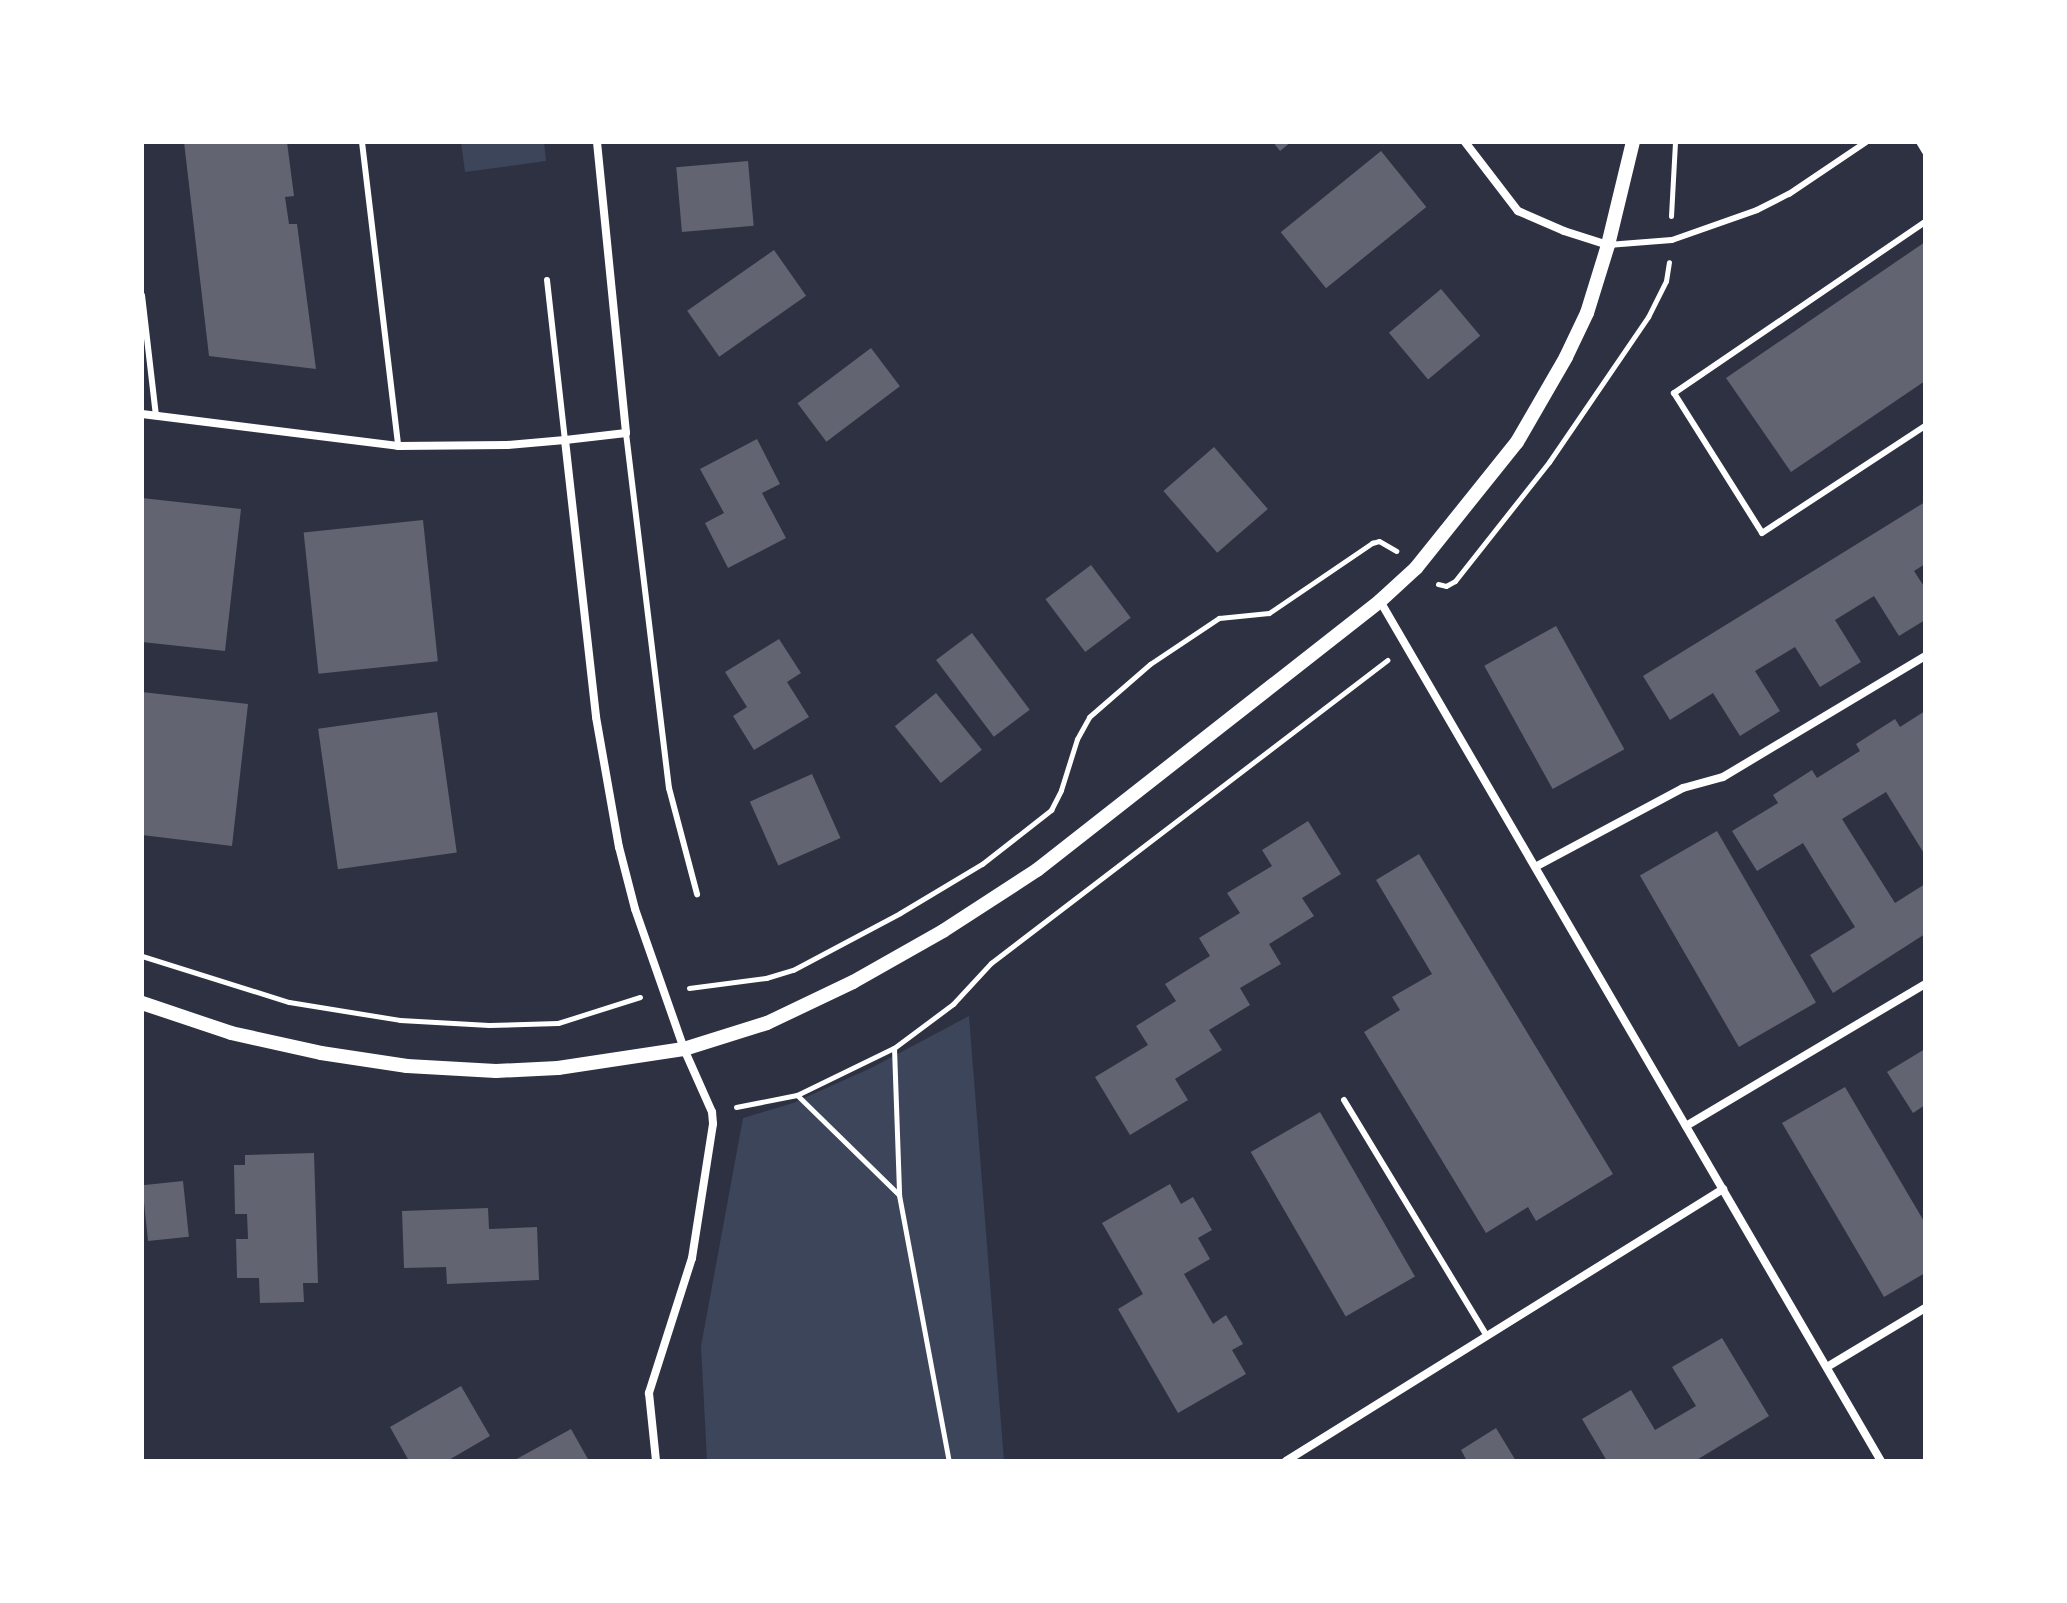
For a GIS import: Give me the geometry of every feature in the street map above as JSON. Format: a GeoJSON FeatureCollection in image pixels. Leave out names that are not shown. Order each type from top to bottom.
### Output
{"type":"FeatureCollection","features":[{"type":"Feature","properties":{"kind":"street"},"geometry":{"type":"LineString","coordinates":[[142,414],[398,446],[507,445],[626,433],[597,142]]}},
{"type":"Feature","properties":{"kind":"street"},"geometry":{"type":"LineString","coordinates":[[1465,142],[1518,211],[1564,231],[1608,245]]}},
{"type":"Feature","properties":{"kind":"street"},"geometry":{"type":"LineString","coordinates":[[142,1003],[231,1033],[321,1053],[407,1066],[496,1071],[558,1068],[684,1049],[767,1023],[853,982],[957,922],[1037,870],[1380,601],[1416,568],[1517,442],[1544,398],[1587,313],[1608,245],[1633,142]]}},
{"type":"Feature","properties":{"kind":"street"},"geometry":{"type":"LineString","coordinates":[[565,440],[607,787],[635,909],[684,1049],[712,1112],[707,1171],[692,1258],[649,1393],[656,1461]]}},
{"type":"Feature","properties":{"kind":"street"},"geometry":{"type":"LineString","coordinates":[[1380,601],[1881,1461]]}},
{"type":"Feature","properties":{"kind":"street"},"geometry":{"type":"LineString","coordinates":[[1537,866],[1683,788],[1723,777],[1925,656]]}},
{"type":"Feature","properties":{"kind":"street"},"geometry":{"type":"LineString","coordinates":[[1686,1126],[1925,984]]}},
{"type":"Feature","properties":{"kind":"street"},"geometry":{"type":"LineString","coordinates":[[1286,1461],[1723,1189]]}},
{"type":"Feature","properties":{"kind":"street"},"geometry":{"type":"LineString","coordinates":[[1827,1367],[1925,1308]]}},
{"type":"Feature","properties":{"kind":"lane"},"geometry":{"type":"LineString","coordinates":[[362,142],[398,446]]}},
{"type":"Feature","properties":{"kind":"lane"},"geometry":{"type":"LineString","coordinates":[[1608,245],[1672,240],[1757,210],[1789,194],[1866,142]]}},
{"type":"Feature","properties":{"kind":"lane"},"geometry":{"type":"LineString","coordinates":[[1919,142],[1925,152]]}},
{"type":"Feature","properties":{"kind":"lane"},"geometry":{"type":"LineString","coordinates":[[1925,222],[1674,393],[1762,533],[1925,426]]}},
{"type":"Feature","properties":{"kind":"lane"},"geometry":{"type":"LineString","coordinates":[[547,280],[565,440]]}},
{"type":"Feature","properties":{"kind":"lane"},"geometry":{"type":"LineString","coordinates":[[142,295],[156,416]]}},
{"type":"Feature","properties":{"kind":"lane"},"geometry":{"type":"LineString","coordinates":[[626,433],[669,788],[697,894]]}},
{"type":"Feature","properties":{"kind":"lane"},"geometry":{"type":"LineString","coordinates":[[1344,1100],[1487,1336]]}},
{"type":"Feature","properties":{"kind":"path"},"geometry":{"type":"LineString","coordinates":[[142,956],[289,1002],[400,1020],[489,1025],[576,1020],[614,1002],[766,978],[793,970],[900,913],[982,864],[1051,810],[1061,790],[1077,739],[1089,717],[1150,664],[1219,618],[1269,613],[1379,541]]}},
{"type":"Feature","properties":{"kind":"path"},"geometry":{"type":"LineString","coordinates":[[712,1112],[797,1095],[894,1048],[953,1004],[991,963],[1406,645]]}},
{"type":"Feature","properties":{"kind":"path"},"geometry":{"type":"LineString","coordinates":[[894,1048],[899,1195],[949,1461]]}},
{"type":"Feature","properties":{"kind":"path"},"geometry":{"type":"LineString","coordinates":[[797,1095],[899,1195]]}},
{"type":"Feature","properties":{"kind":"shaded area"},"geometry":{"type":"Polygon","coordinates":[[[461,142],[544,142],[546,161],[465,172],[461,142]]]}},
{"type":"Feature","properties":{"kind":"shaded area"},"geometry":{"type":"Polygon","coordinates":[[[969,1016],[1004,1461],[707,1461],[701,1346],[743,1118],[793,1103],[871,1068],[969,1016]]]}},
{"type":"Feature","properties":{"kind":"building"},"geometry":{"type":"Polygon","coordinates":[[[184,142],[287,142],[294,196],[285,197],[289,224],[297,224],[316,369],[209,356],[184,142]]]}},
{"type":"Feature","properties":{"kind":"building"},"geometry":{"type":"Polygon","coordinates":[[[1273,142],[1291,142],[1280,151],[1273,142]]]}},
{"type":"Feature","properties":{"kind":"building"},"geometry":{"type":"Polygon","coordinates":[[[1381,151],[1426,207],[1326,288],[1281,232],[1381,151]]]}},
{"type":"Feature","properties":{"kind":"building"},"geometry":{"type":"Polygon","coordinates":[[[748,161],[754,226],[682,232],[676,167],[748,161]]]}},
{"type":"Feature","properties":{"kind":"building"},"geometry":{"type":"Polygon","coordinates":[[[1925,242],[1925,381],[1791,472],[1726,378],[1925,242]]]}},
{"type":"Feature","properties":{"kind":"building"},"geometry":{"type":"Polygon","coordinates":[[[774,250],[806,296],[719,357],[687,311],[774,250]]]}},
{"type":"Feature","properties":{"kind":"building"},"geometry":{"type":"Polygon","coordinates":[[[1441,289],[1480,336],[1428,379],[1389,333],[1441,289]]]}},
{"type":"Feature","properties":{"kind":"building"},"geometry":{"type":"Polygon","coordinates":[[[871,348],[900,386],[826,442],[798,403],[871,348]]]}},
{"type":"Feature","properties":{"kind":"building"},"geometry":{"type":"Polygon","coordinates":[[[757,439],[780,484],[762,493],[786,538],[728,568],[705,523],[724,513],[700,469],[757,439]]]}},
{"type":"Feature","properties":{"kind":"building"},"geometry":{"type":"Polygon","coordinates":[[[1214,447],[1268,509],[1217,553],[1163,491],[1214,447]]]}},
{"type":"Feature","properties":{"kind":"building"},"geometry":{"type":"Polygon","coordinates":[[[142,498],[241,509],[225,651],[142,642],[142,498]]]}},
{"type":"Feature","properties":{"kind":"building"},"geometry":{"type":"Polygon","coordinates":[[[1925,502],[1925,564],[1914,571],[1925,588],[1925,620],[1899,636],[1874,596],[1835,620],[1861,662],[1820,687],[1795,647],[1755,671],[1780,711],[1740,736],[1713,693],[1670,720],[1643,676],[1925,502]]]}},
{"type":"Feature","properties":{"kind":"building"},"geometry":{"type":"Polygon","coordinates":[[[423,520],[438,661],[319,674],[304,533],[423,520]]]}},
{"type":"Feature","properties":{"kind":"building"},"geometry":{"type":"Polygon","coordinates":[[[1091,565],[1131,618],[1085,652],[1045,599],[1091,565]]]}},
{"type":"Feature","properties":{"kind":"building"},"geometry":{"type":"Polygon","coordinates":[[[1556,626],[1624,749],[1553,789],[1484,666],[1556,626]]]}},
{"type":"Feature","properties":{"kind":"building"},"geometry":{"type":"Polygon","coordinates":[[[972,633],[1030,710],[994,737],[936,660],[972,633]]]}},
{"type":"Feature","properties":{"kind":"building"},"geometry":{"type":"Polygon","coordinates":[[[779,639],[801,673],[787,682],[809,717],[754,750],[733,716],[747,707],[725,672],[779,639]]]}},
{"type":"Feature","properties":{"kind":"building"},"geometry":{"type":"Polygon","coordinates":[[[142,692],[248,704],[232,846],[142,835],[142,692]]]}},
{"type":"Feature","properties":{"kind":"building"},"geometry":{"type":"Polygon","coordinates":[[[936,693],[982,750],[941,783],[895,726],[936,693]]]}},
{"type":"Feature","properties":{"kind":"building"},"geometry":{"type":"Polygon","coordinates":[[[1925,711],[1925,855],[1886,792],[1842,819],[1895,903],[1925,884],[1925,934],[1833,993],[1810,955],[1855,927],[1803,843],[1757,871],[1732,831],[1778,803],[1773,795],[1812,770],[1817,778],[1860,751],[1856,744],[1895,719],[1900,727],[1925,711]]]}},
{"type":"Feature","properties":{"kind":"building"},"geometry":{"type":"Polygon","coordinates":[[[437,712],[457,853],[338,869],[318,729],[437,712]]]}},
{"type":"Feature","properties":{"kind":"building"},"geometry":{"type":"Polygon","coordinates":[[[812,774],[840,838],[778,866],[750,802],[812,774]]]}},
{"type":"Feature","properties":{"kind":"building"},"geometry":{"type":"Polygon","coordinates":[[[1308,821],[1341,874],[1302,898],[1314,916],[1269,944],[1281,964],[1240,988],[1250,1005],[1209,1030],[1222,1050],[1175,1079],[1188,1100],[1130,1135],[1095,1077],[1148,1045],[1136,1026],[1176,1001],[1165,984],[1210,956],[1199,938],[1240,913],[1227,893],[1272,866],[1262,850],[1308,821]]]}},
{"type":"Feature","properties":{"kind":"building"},"geometry":{"type":"Polygon","coordinates":[[[1717,831],[1816,1002],[1739,1047],[1640,876],[1717,831]]]}},
{"type":"Feature","properties":{"kind":"building"},"geometry":{"type":"Polygon","coordinates":[[[1419,854],[1613,1174],[1536,1221],[1528,1207],[1486,1233],[1364,1032],[1400,1010],[1392,997],[1432,974],[1376,880],[1419,854]]]}},
{"type":"Feature","properties":{"kind":"building"},"geometry":{"type":"Polygon","coordinates":[[[1925,1049],[1925,1105],[1913,1113],[1887,1072],[1925,1049]]]}},
{"type":"Feature","properties":{"kind":"building"},"geometry":{"type":"Polygon","coordinates":[[[1845,1087],[1925,1223],[1925,1273],[1884,1297],[1782,1123],[1845,1087]]]}},
{"type":"Feature","properties":{"kind":"building"},"geometry":{"type":"Polygon","coordinates":[[[1320,1112],[1415,1277],[1346,1317],[1251,1152],[1320,1112]]]}},
{"type":"Feature","properties":{"kind":"building"},"geometry":{"type":"Polygon","coordinates":[[[314,1153],[318,1283],[303,1283],[304,1302],[260,1303],[259,1278],[237,1278],[236,1239],[248,1239],[247,1214],[235,1214],[234,1165],[245,1165],[245,1155],[314,1153]]]}},
{"type":"Feature","properties":{"kind":"building"},"geometry":{"type":"Polygon","coordinates":[[[183,1181],[189,1237],[148,1241],[142,1185],[183,1181]]]}},
{"type":"Feature","properties":{"kind":"building"},"geometry":{"type":"Polygon","coordinates":[[[1170,1184],[1181,1204],[1193,1197],[1212,1230],[1198,1238],[1210,1259],[1184,1274],[1213,1324],[1226,1315],[1243,1344],[1232,1350],[1246,1374],[1178,1413],[1118,1309],[1143,1294],[1102,1223],[1170,1184]]]}},
{"type":"Feature","properties":{"kind":"building"},"geometry":{"type":"Polygon","coordinates":[[[488,1208],[489,1229],[537,1227],[539,1280],[447,1284],[446,1267],[404,1268],[402,1211],[488,1208]]]}},
{"type":"Feature","properties":{"kind":"building"},"geometry":{"type":"Polygon","coordinates":[[[1722,1338],[1769,1416],[1695,1461],[1607,1461],[1582,1419],[1631,1390],[1655,1430],[1696,1406],[1672,1367],[1722,1338]]]}},
{"type":"Feature","properties":{"kind":"building"},"geometry":{"type":"Polygon","coordinates":[[[461,1386],[490,1436],[447,1461],[409,1461],[390,1427],[461,1386]]]}},
{"type":"Feature","properties":{"kind":"building"},"geometry":{"type":"Polygon","coordinates":[[[1496,1428],[1516,1461],[1467,1461],[1461,1450],[1496,1428]]]}},
{"type":"Feature","properties":{"kind":"building"},"geometry":{"type":"Polygon","coordinates":[[[571,1429],[589,1461],[513,1461],[571,1429]]]}}]}
